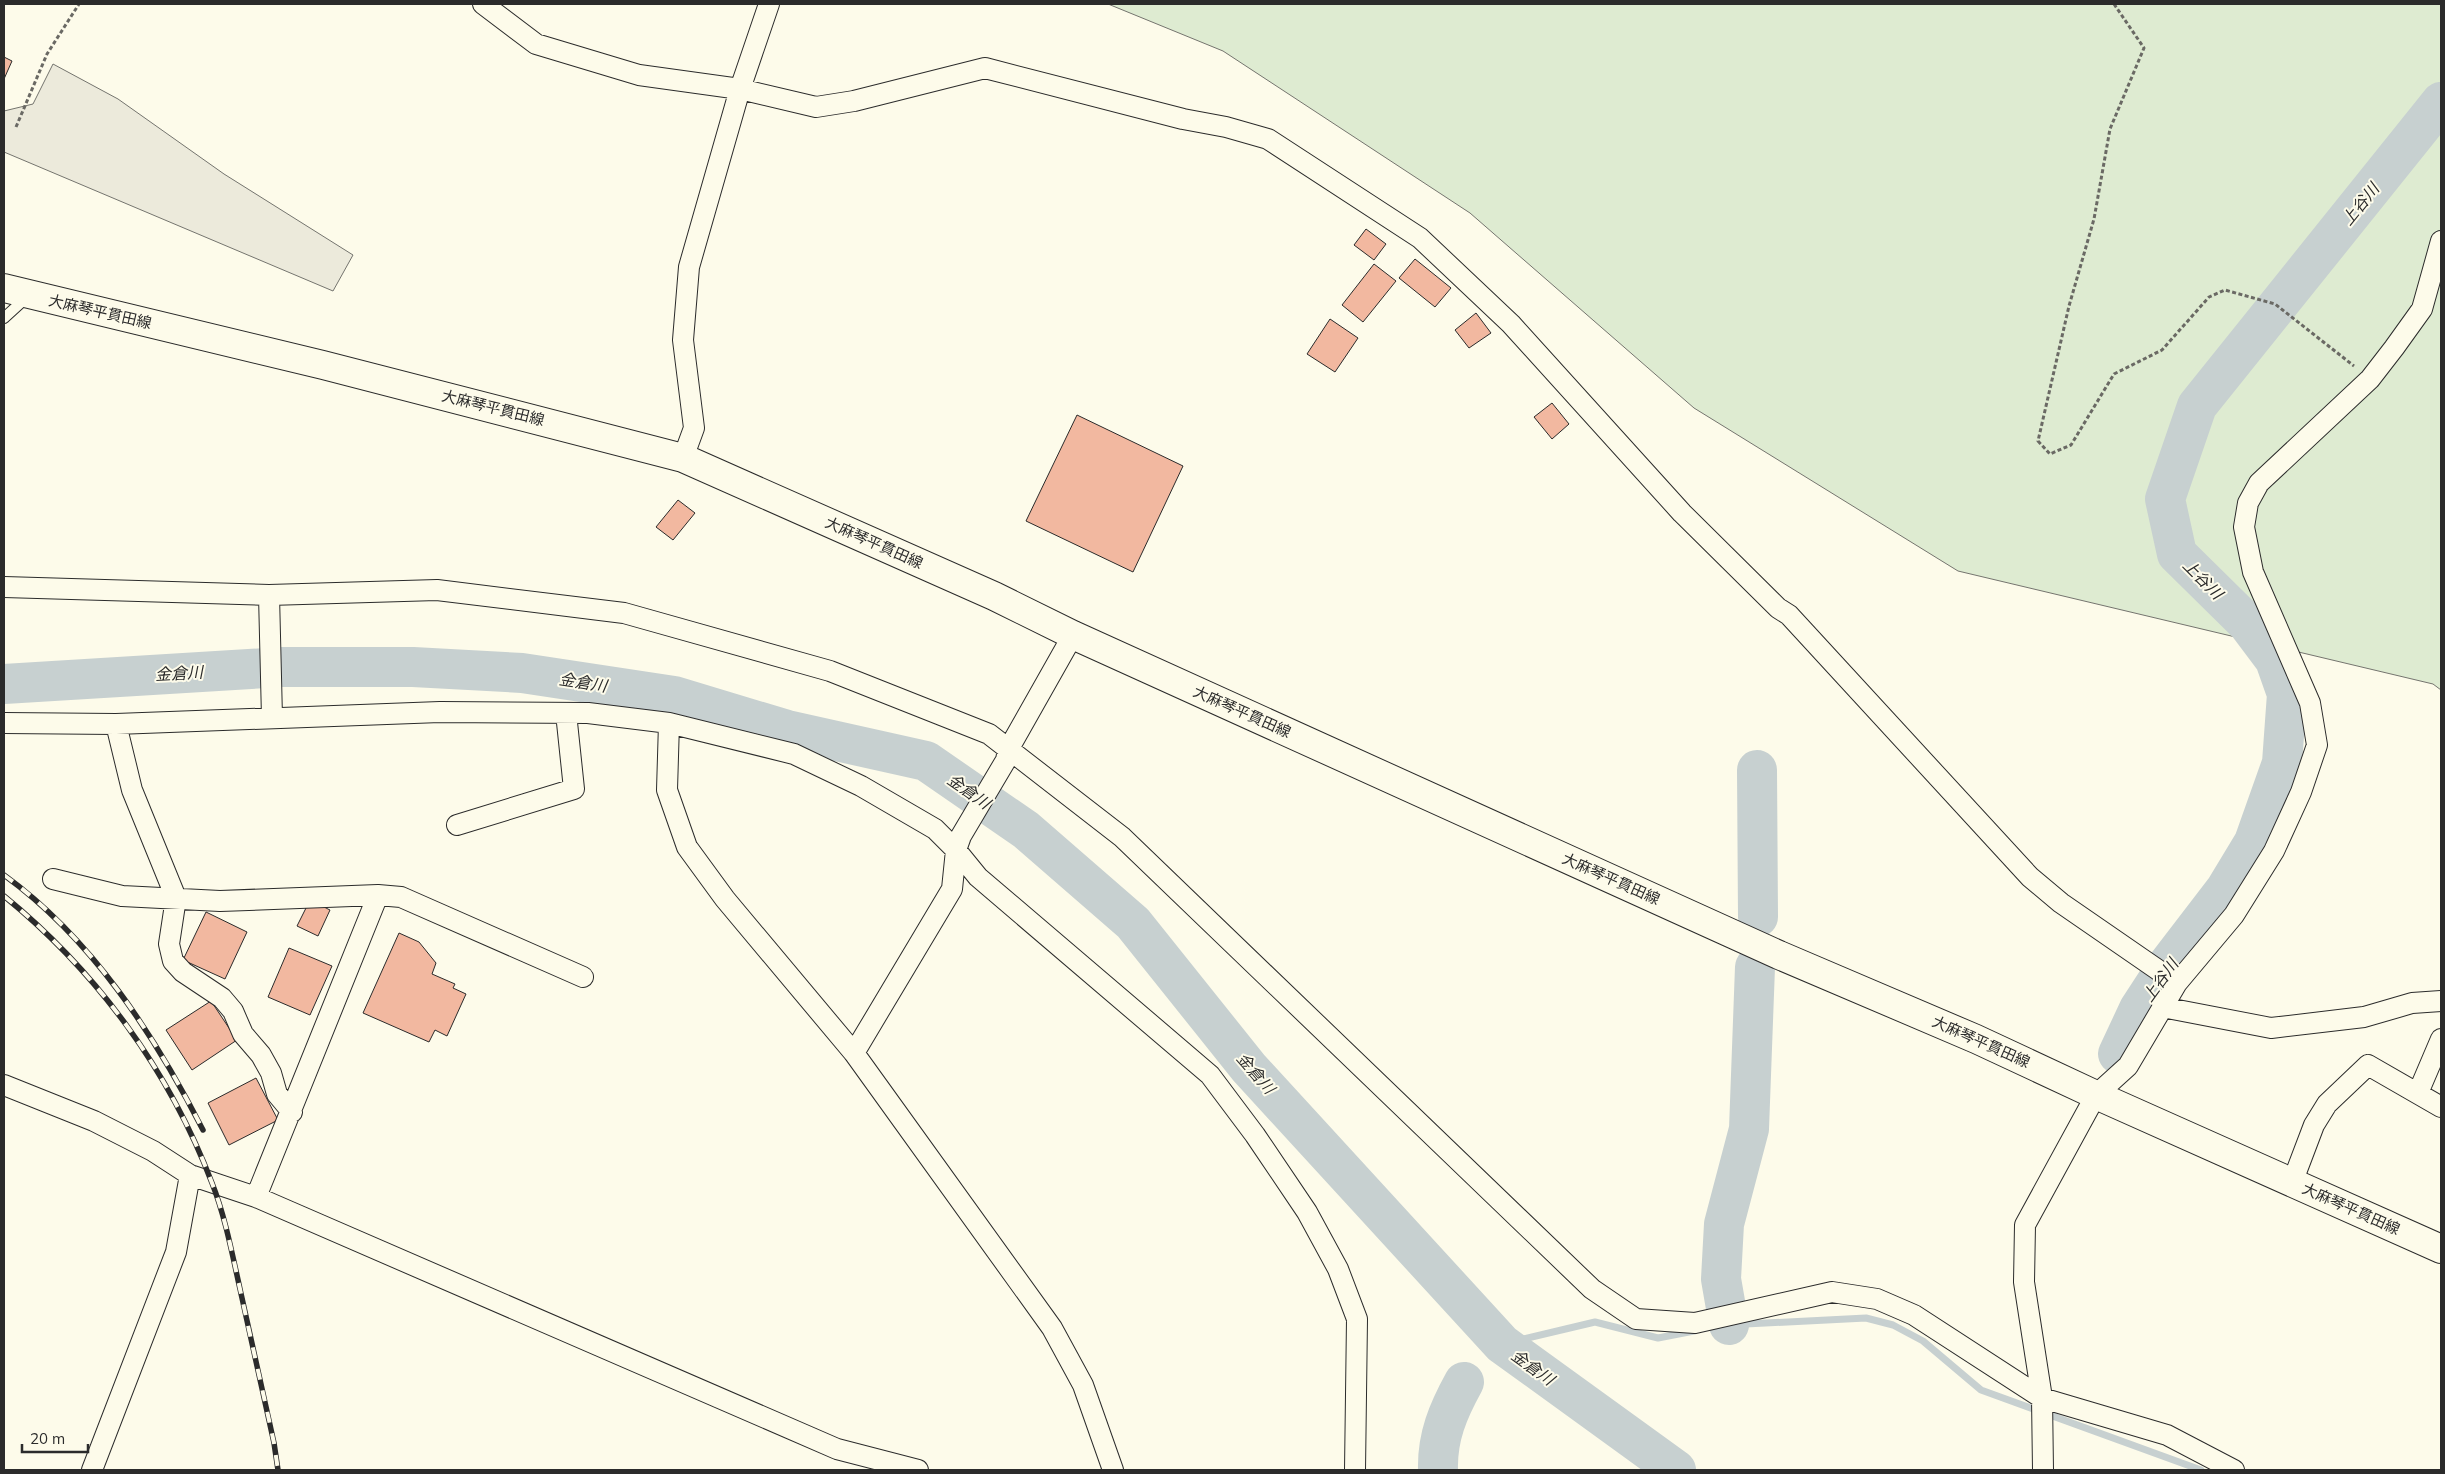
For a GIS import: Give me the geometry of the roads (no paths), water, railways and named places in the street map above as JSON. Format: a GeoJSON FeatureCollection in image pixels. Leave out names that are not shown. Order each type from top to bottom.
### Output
{"type":"FeatureCollection","features":[{"type":"Feature","properties":{"kind":"main road","name":"大麻琴平貫田線"},"geometry":{"type":"LineString","coordinates":[[16,292],[323,365],[683,458],[994,596],[1073,635],[1778,956],[1976,1039],[2096,1095],[2441,1249]]}},
{"type":"Feature","properties":{"kind":"street"},"geometry":{"type":"LineString","coordinates":[[483,4],[536,44],[639,76],[740,89],[816,107],[854,101],[985,68],[1268,139],[1420,238],[1511,324],[1682,513],[1778,608],[1788,615],[2030,877],[2061,903],[2177,983]]}},
{"type":"Feature","properties":{"kind":"street"},"geometry":{"type":"LineString","coordinates":[[683,458],[694,428],[683,340],[689,267],[740,89],[769,4]]}},
{"type":"Feature","properties":{"kind":"street"},"geometry":{"type":"LineString","coordinates":[[2043,1470],[2042,1398],[2024,1282],[2025,1225],[2096,1095],[2128,1066],[2177,983],[2234,915],[2274,851],[2301,792],[2317,745],[2310,703],[2253,572],[2244,527],[2248,503],[2259,484],[2370,379],[2422,309],[2441,241]]}},
{"type":"Feature","properties":{"kind":"street"},"geometry":{"type":"LineString","coordinates":[[4,587],[269,595],[437,590],[624,614],[830,672],[989,734],[1007,755],[1122,837],[1592,1289],[1636,1319],[1695,1323],[1832,1292],[1877,1299],[1914,1315],[2042,1398],[2167,1435],[2234,1470]]}},
{"type":"Feature","properties":{"kind":"street"},"geometry":{"type":"LineString","coordinates":[[269,595],[272,718]]}},
{"type":"Feature","properties":{"kind":"street"},"geometry":{"type":"LineString","coordinates":[[854,1053],[952,889],[959,843],[1073,635]]}},
{"type":"Feature","properties":{"kind":"street"},"geometry":{"type":"LineString","coordinates":[[4,723],[116,724],[440,712],[588,713],[668,723],[794,754],[861,786],[959,843],[978,877],[1210,1075],[1255,1135],[1307,1212],[1338,1269],[1357,1319],[1356,1470]]}},
{"type":"Feature","properties":{"kind":"street"},"geometry":{"type":"LineString","coordinates":[[457,825],[574,789],[566,713]]}},
{"type":"Feature","properties":{"kind":"street"},"geometry":{"type":"LineString","coordinates":[[668,723],[667,790],[687,847],[725,899],[854,1053],[1052,1328],[1083,1385],[1113,1470]]}},
{"type":"Feature","properties":{"kind":"street"},"geometry":{"type":"LineString","coordinates":[[116,724],[132,790],[176,898],[168,944],[173,961],[183,972],[222,998],[232,1011],[243,1034],[260,1055],[271,1073],[277,1094],[292,1112]]}},
{"type":"Feature","properties":{"kind":"street"},"geometry":{"type":"LineString","coordinates":[[53,879],[122,896],[220,900],[378,895],[401,897],[583,977]]}},
{"type":"Feature","properties":{"kind":"street"},"geometry":{"type":"LineString","coordinates":[[256,1197],[292,1112],[378,895]]}},
{"type":"Feature","properties":{"kind":"street"},"geometry":{"type":"LineString","coordinates":[[2162,1007],[2271,1028],[2364,1017],[2412,1003],[2441,1001]]}},
{"type":"Feature","properties":{"kind":"street"},"geometry":{"type":"LineString","coordinates":[[2418,1093],[2441,1039]]}},
{"type":"Feature","properties":{"kind":"street"},"geometry":{"type":"LineString","coordinates":[[2292,1183],[2314,1125],[2327,1104],[2368,1065],[2441,1106]]}},
{"type":"Feature","properties":{"kind":"street"},"geometry":{"type":"LineString","coordinates":[[4,1085],[94,1121],[153,1151],[190,1175],[256,1197],[837,1449],[918,1470]]}},
{"type":"Feature","properties":{"kind":"street"},"geometry":{"type":"LineString","coordinates":[[92,1470],[176,1252],[190,1175]]}},
{"type":"Feature","properties":{"kind":"lane"},"geometry":{"type":"LineString","coordinates":[[4,318],[16,292]]}},
{"type":"Feature","properties":{"kind":"waterway","name":"上谷川"},"geometry":{"type":"LineString","coordinates":[[2118,1054],[2139,1009],[2169,963],[2225,890],[2254,842],[2282,763],[2287,694],[2275,660],[2248,624],[2177,554],[2165,499],[2197,406],[2441,102]]}},
{"type":"Feature","properties":{"kind":"waterway","name":"金倉川"},"geometry":{"type":"LineString","coordinates":[[4,684],[282,667],[413,667],[522,673],[674,696],[787,730],[926,761],[1026,830],[1133,923],[1249,1068],[1502,1344],[1676,1470]]}},
{"type":"Feature","properties":{"kind":"waterway"},"geometry":{"type":"LineString","coordinates":[[1757,770],[1758,917]]}},
{"type":"Feature","properties":{"kind":"waterway"},"geometry":{"type":"LineString","coordinates":[[1729,1325],[1721,1279],[1724,1224],[1749,1129],[1755,967]]}},
{"type":"Feature","properties":{"kind":"waterway"},"geometry":{"type":"LineString","coordinates":[[1726,1325],[1866,1318],[1893,1325],[1923,1341],[1981,1390],[2201,1470]]}},
{"type":"Feature","properties":{"kind":"waterway"},"geometry":{"type":"LineString","coordinates":[[1502,1344],[1595,1322],[1658,1338],[1694,1331]]}},
{"type":"Feature","properties":{"kind":"waterway"},"geometry":{"type":"LineString","coordinates":[[1438,1470],[1439,1446],[1445,1424],[1464,1382]]}},
{"type":"Feature","properties":{"kind":"railway"},"geometry":{"type":"LineString","coordinates":[[4,875],[36,900],[93,958],[142,1024],[164,1059],[203,1130]]}},
{"type":"Feature","properties":{"kind":"railway"},"geometry":{"type":"LineString","coordinates":[[4,896],[70,957],[99,990],[127,1026],[152,1063],[195,1141],[217,1196],[228,1235],[274,1443],[278,1470]]}}]}
